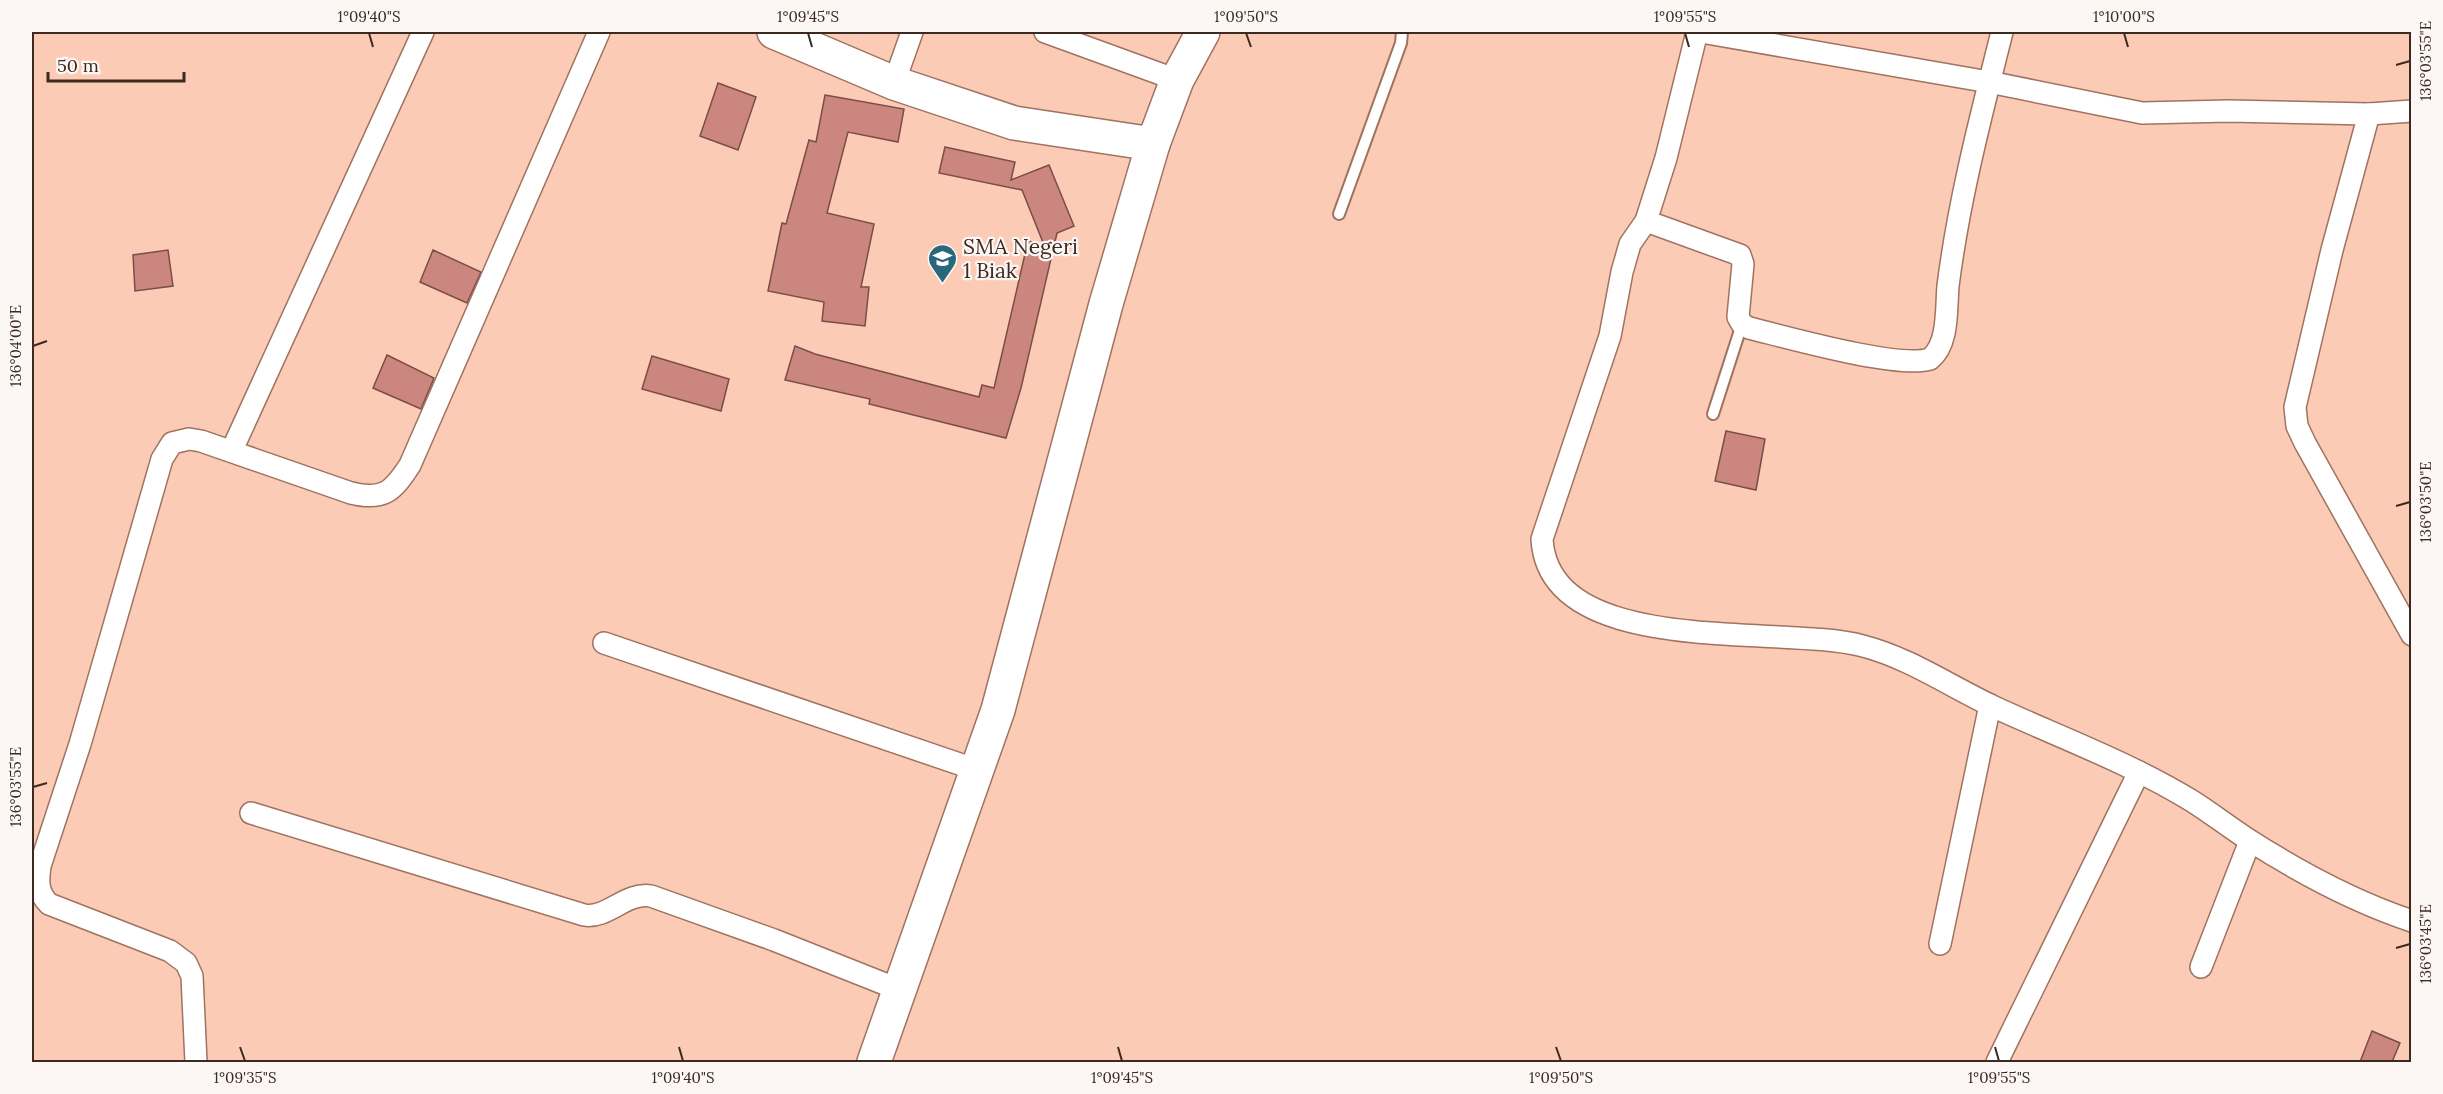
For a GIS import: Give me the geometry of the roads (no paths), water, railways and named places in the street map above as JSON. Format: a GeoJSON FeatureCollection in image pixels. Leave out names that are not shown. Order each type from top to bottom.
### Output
{"type":"FeatureCollection","features":[{"type":"Feature","properties":{"kind":"main road"},"geometry":{"type":"LineString","coordinates":[[774,32],[894,83],[1014,123],[1153,144]]}},
{"type":"Feature","properties":{"kind":"main road"},"geometry":{"type":"LineString","coordinates":[[874,1062],[998,710],[1109,293],[1153,144],[1177,80],[1203,32]]}},
{"type":"Feature","properties":{"kind":"street"},"geometry":{"type":"LineString","coordinates":[[232,450],[423,32]]}},
{"type":"Feature","properties":{"kind":"street"},"geometry":{"type":"LineString","coordinates":[[196,1062],[192,976],[186,963],[170,951],[49,904],[42,897],[38,883],[40,866],[80,744],[162,459],[172,443],[189,439],[232,450],[351,494],[367,497],[378,495],[395,486],[410,465],[598,32]]}},
{"type":"Feature","properties":{"kind":"street"},"geometry":{"type":"LineString","coordinates":[[894,83],[912,32]]}},
{"type":"Feature","properties":{"kind":"street"},"geometry":{"type":"LineString","coordinates":[[1045,32],[1177,80]]}},
{"type":"Feature","properties":{"kind":"street"},"geometry":{"type":"LineString","coordinates":[[2412,111],[2369,114],[2229,111],[2142,113],[1989,82],[1699,32],[1666,158],[1646,221],[1628,251],[1610,336],[1544,531],[1543,554],[1557,581],[1579,600],[1606,614],[1627,621],[1685,632],[1858,644],[1881,651],[1946,681],[1990,705],[2139,772],[2192,801],[2250,841],[2317,880],[2412,921]]}},
{"type":"Feature","properties":{"kind":"street"},"geometry":{"type":"LineString","coordinates":[[1646,221],[1740,255],[1743,264],[1738,310],[1742,324],[1829,347],[1911,362],[1930,359],[1938,353],[1941,346],[1951,251],[1968,163],[2002,32]]}},
{"type":"Feature","properties":{"kind":"street"},"geometry":{"type":"LineString","coordinates":[[2369,114],[2332,250],[2295,407],[2297,426],[2305,443],[2412,635]]}},
{"type":"Feature","properties":{"kind":"street"},"geometry":{"type":"LineString","coordinates":[[604,643],[977,770]]}},
{"type":"Feature","properties":{"kind":"street"},"geometry":{"type":"LineString","coordinates":[[1940,944],[1990,705]]}},
{"type":"Feature","properties":{"kind":"street"},"geometry":{"type":"LineString","coordinates":[[1996,1062],[2139,772]]}},
{"type":"Feature","properties":{"kind":"street"},"geometry":{"type":"LineString","coordinates":[[251,813],[584,915],[600,914],[633,896],[651,896],[774,940],[900,990]]}},
{"type":"Feature","properties":{"kind":"street"},"geometry":{"type":"LineString","coordinates":[[2201,967],[2250,841]]}},
{"type":"Feature","properties":{"kind":"lane"},"geometry":{"type":"LineString","coordinates":[[1339,214],[1401,43],[1402,32]]}},
{"type":"Feature","properties":{"kind":"lane"},"geometry":{"type":"LineString","coordinates":[[1713,414],[1742,324]]}},
{"type":"Feature","properties":{"kind":"place","name":"SMA Negeri 1 Biak"},"geometry":{"type":"Point","coordinates":[942,284]}}]}
